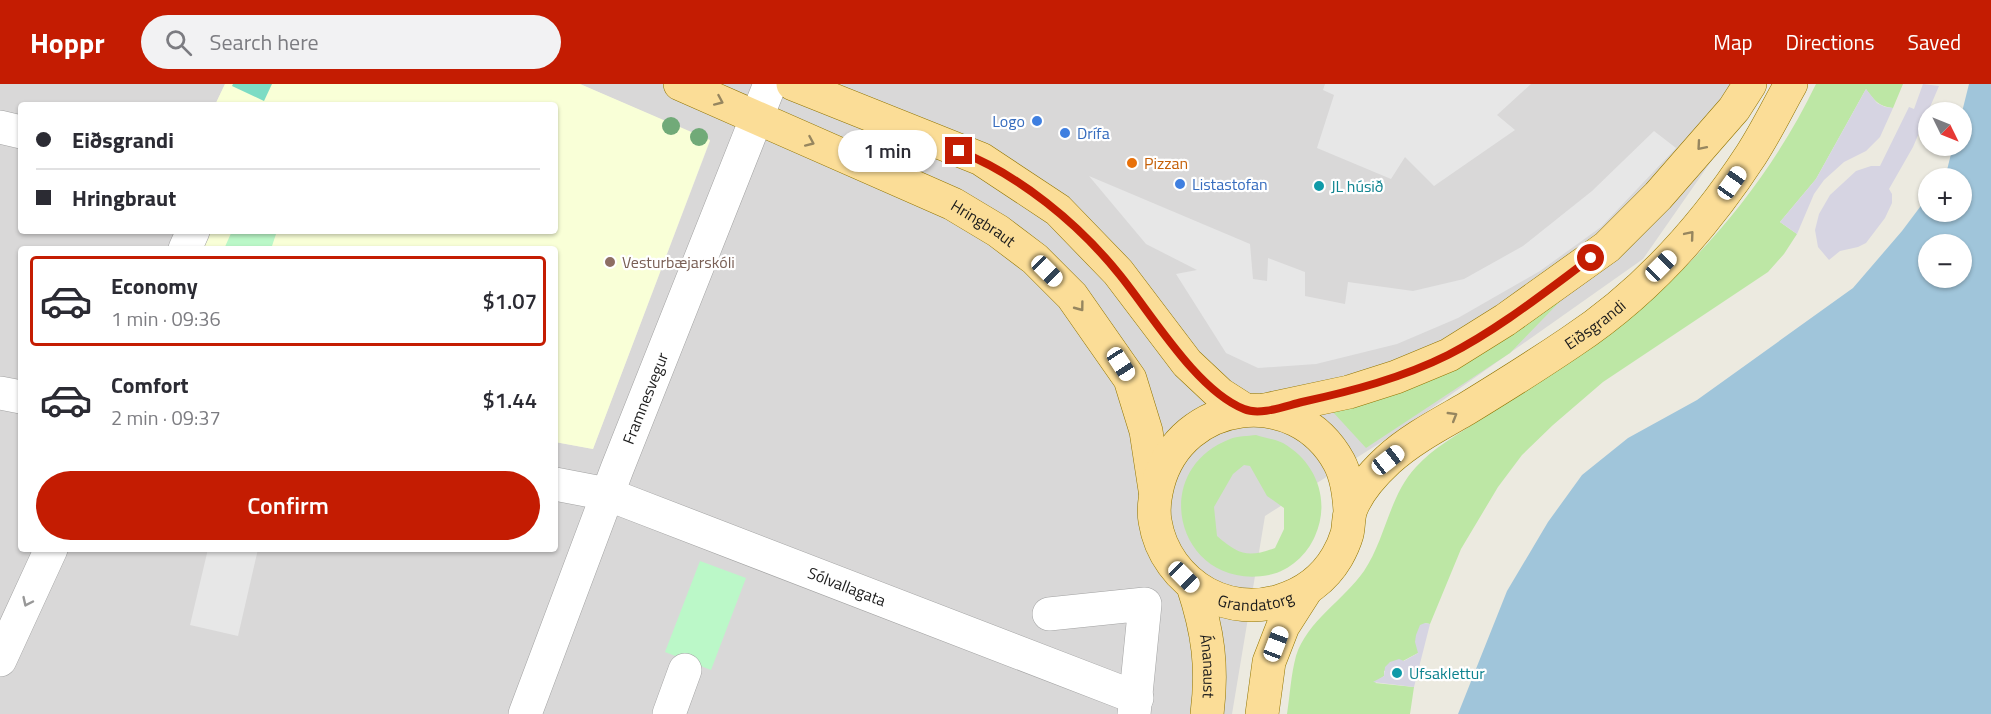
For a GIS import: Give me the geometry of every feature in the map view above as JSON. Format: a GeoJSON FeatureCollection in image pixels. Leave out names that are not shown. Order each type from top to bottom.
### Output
{"type":"FeatureCollection","features":[{"type":"Feature","properties":{"kind":"main road","name":"Hringbraut"},"geometry":{"type":"LineString","coordinates":[[680,84],[953,204],[998,231],[1035,259],[1072,296],[1130,379],[1146,431],[1155,495]]}},
{"type":"Feature","properties":{"kind":"main road"},"geometry":{"type":"LineString","coordinates":[[793,84],[981,159],[1058,210],[1118,272],[1187,363],[1220,394],[1255,410],[1349,392],[1396,377],[1449,355],[1504,320],[1607,247],[1658,196],[1742,96]]}},
{"type":"Feature","properties":{"kind":"main road","name":"Eiðsgrandi"},"geometry":{"type":"LineString","coordinates":[[1350,511],[1367,482],[1404,447],[1575,340],[1629,298],[1677,250],[1721,198],[1753,152],[1791,84]]}},
{"type":"Feature","properties":{"kind":"main road","name":"Grandatorg"},"geometry":{"type":"LineString","coordinates":[[1255,410],[1288,416],[1309,428],[1327,444],[1340,464],[1348,487],[1350,511],[1347,534],[1338,556],[1324,575],[1306,590],[1278,602],[1249,606],[1220,600],[1193,586],[1175,568],[1162,546],[1155,520],[1155,495],[1162,469],[1176,446],[1195,428],[1219,416],[1255,410]]}},
{"type":"Feature","properties":{"kind":"main road","name":"Ánanaust"},"geometry":{"type":"LineString","coordinates":[[1193,586],[1203,615],[1209,647],[1211,682],[1208,714]]}},
{"type":"Feature","properties":{"kind":"main road"},"geometry":{"type":"LineString","coordinates":[[1262,714],[1269,662],[1282,626],[1306,590]]}},
{"type":"Feature","properties":{"kind":"street","name":"Framnesvegur"},"geometry":{"type":"LineString","coordinates":[[525,714],[607,494],[770,84]]}},
{"type":"Feature","properties":{"kind":"street"},"geometry":{"type":"LineString","coordinates":[[1742,96],[1753,152]]}},
{"type":"Feature","properties":{"kind":"street"},"geometry":{"type":"LineString","coordinates":[[0,128],[18,131]]}},
{"type":"Feature","properties":{"kind":"street"},"geometry":{"type":"LineString","coordinates":[[0,393],[18,396]]}},
{"type":"Feature","properties":{"kind":"street","name":"Sólvallagata"},"geometry":{"type":"LineString","coordinates":[[558,485],[607,494],[1135,706]]}},
{"type":"Feature","properties":{"kind":"street"},"geometry":{"type":"LineString","coordinates":[[0,660],[50,552]]}},
{"type":"Feature","properties":{"kind":"street"},"geometry":{"type":"LineString","coordinates":[[1049,614],[1145,604],[1135,706]]}},
{"type":"Feature","properties":{"kind":"street"},"geometry":{"type":"LineString","coordinates":[[669,714],[685,670]]}},
{"type":"Feature","properties":{"kind":"shaded area"},"geometry":{"type":"Polygon","coordinates":[[[0,84],[225,84],[216,102],[18,102],[18,234],[210,234],[204,246],[18,246],[18,552],[558,552],[558,443],[593,449],[710,141],[580,84],[1765,84],[1643,259],[1405,427],[1265,516],[1232,714],[0,714],[0,84]]]}},
{"type":"Feature","properties":{"kind":"shaded area","name":"Vesturbæjarskóli"},"geometry":{"type":"Polygon","coordinates":[[[225,84],[580,84],[710,140],[593,449],[558,443],[558,246],[204,246],[210,234],[558,234],[558,102],[216,102],[225,84]]]}},
{"type":"Feature","properties":{"kind":"shaded area"},"geometry":{"type":"Polygon","coordinates":[[[233,84],[272,84],[264,101],[232,86],[233,84]]]}},
{"type":"Feature","properties":{"kind":"shaded area"},"geometry":{"type":"Polygon","coordinates":[[[1325,84],[1531,84],[1497,115],[1515,130],[1434,186],[1405,157],[1391,179],[1317,148],[1334,95],[1323,90],[1325,84]]]}},
{"type":"Feature","properties":{"kind":"shaded area"},"geometry":{"type":"Polygon","coordinates":[[[1923,84],[1939,86],[1932,102],[1918,102],[1918,135],[1889,189],[1892,194],[1892,203],[1885,218],[1866,243],[1840,251],[1829,260],[1818,247],[1815,230],[1819,214],[1830,195],[1856,171],[1871,166],[1880,166],[1909,107],[1914,109],[1923,84]]]}},
{"type":"Feature","properties":{"kind":"shaded area"},"geometry":{"type":"Polygon","coordinates":[[[1866,89],[1877,103],[1893,108],[1880,137],[1866,151],[1844,162],[1824,180],[1814,194],[1797,234],[1780,222],[1816,179],[1866,89]]]}},
{"type":"Feature","properties":{"kind":"shaded area"},"geometry":{"type":"Polygon","coordinates":[[[1654,131],[1676,148],[1601,227],[1540,271],[1458,318],[1397,344],[1316,364],[1258,368],[1226,353],[1176,274],[1197,270],[1146,244],[1089,176],[1250,244],[1253,279],[1267,281],[1268,258],[1305,272],[1305,296],[1345,304],[1348,282],[1413,291],[1464,279],[1523,246],[1592,191],[1654,131]]]}},
{"type":"Feature","properties":{"kind":"shaded area"},"geometry":{"type":"Polygon","coordinates":[[[231,234],[276,234],[272,246],[225,246],[231,234]]]}},
{"type":"Feature","properties":{"kind":"shaded area"},"geometry":{"type":"Polygon","coordinates":[[[207,552],[257,552],[238,636],[190,625],[207,552]]]}},
{"type":"Feature","properties":{"kind":"shaded area"},"geometry":{"type":"Polygon","coordinates":[[[700,561],[746,578],[711,670],[665,652],[700,561]]]}},
{"type":"Feature","properties":{"kind":"shaded area"},"geometry":{"type":"Polygon","coordinates":[[[1430,624],[1414,687],[1373,682],[1384,676],[1385,667],[1390,662],[1399,659],[1404,661],[1418,653],[1416,635],[1420,625],[1430,624]]]}},
{"type":"Feature","properties":{"kind":"green space"},"geometry":{"type":"Polygon","coordinates":[[[1816,84],[1903,84],[1893,108],[1880,104],[1866,89],[1816,179],[1780,222],[1797,234],[1768,272],[1603,382],[1522,455],[1498,487],[1461,549],[1430,624],[1425,623],[1418,653],[1384,671],[1384,676],[1375,683],[1414,687],[1410,714],[1287,714],[1294,663],[1301,643],[1317,621],[1364,571],[1378,545],[1393,504],[1407,478],[1416,467],[1446,442],[1577,357],[1614,330],[1683,270],[1743,201],[1770,164],[1795,125],[1816,84]]]}},
{"type":"Feature","properties":{"kind":"green space"},"geometry":{"type":"Polygon","coordinates":[[[1573,288],[1510,353],[1366,448],[1332,411],[1573,288]]]}},
{"type":"Feature","properties":{"kind":"green space"},"geometry":{"type":"Polygon","coordinates":[[[1256,435],[1283,443],[1304,460],[1312,471],[1321,496],[1320,522],[1307,550],[1284,570],[1269,575],[1238,575],[1213,566],[1195,548],[1184,526],[1181,501],[1188,477],[1204,455],[1230,439],[1256,435]],[[1244,465],[1233,474],[1214,507],[1217,536],[1238,551],[1251,554],[1275,548],[1284,529],[1284,508],[1267,496],[1250,466],[1244,465]]]}},
{"type":"Feature","properties":{"kind":"water"},"geometry":{"type":"Polygon","coordinates":[[[1969,84],[1991,84],[1991,714],[1458,714],[1507,591],[1548,522],[1582,475],[1628,438],[1697,400],[1853,288],[1918,210],[1918,222],[1972,222],[1972,168],[1948,168],[1950,156],[1972,156],[1972,102],[1964,102],[1969,84]]]}},
{"type":"Feature","properties":{"kind":"place","name":"Logo"},"geometry":{"type":"Point","coordinates":[1037,121]}},
{"type":"Feature","properties":{"kind":"place","name":"Drífa"},"geometry":{"type":"Point","coordinates":[1065,133]}},
{"type":"Feature","properties":{"kind":"place","name":"Pizzan"},"geometry":{"type":"Point","coordinates":[1132,163]}},
{"type":"Feature","properties":{"kind":"place","name":"Listastofan"},"geometry":{"type":"Point","coordinates":[1180,184]}},
{"type":"Feature","properties":{"kind":"place","name":"JL húsið"},"geometry":{"type":"Point","coordinates":[1319,186]}},
{"type":"Feature","properties":{"kind":"place","name":"Vesturbæjarskóli"},"geometry":{"type":"Point","coordinates":[610,262]}},
{"type":"Feature","properties":{"kind":"place","name":"Ufsaklettur"},"geometry":{"type":"Point","coordinates":[1397,673]}},
{"type":"Feature","properties":{"kind":"route"},"geometry":{"type":"LineString","coordinates":[[959,151],[981,159],[1058,210],[1118,272],[1187,363],[1220,394],[1245,410],[1264,410],[1349,392],[1396,377],[1449,355],[1504,320],[1591,258]]}}]}
